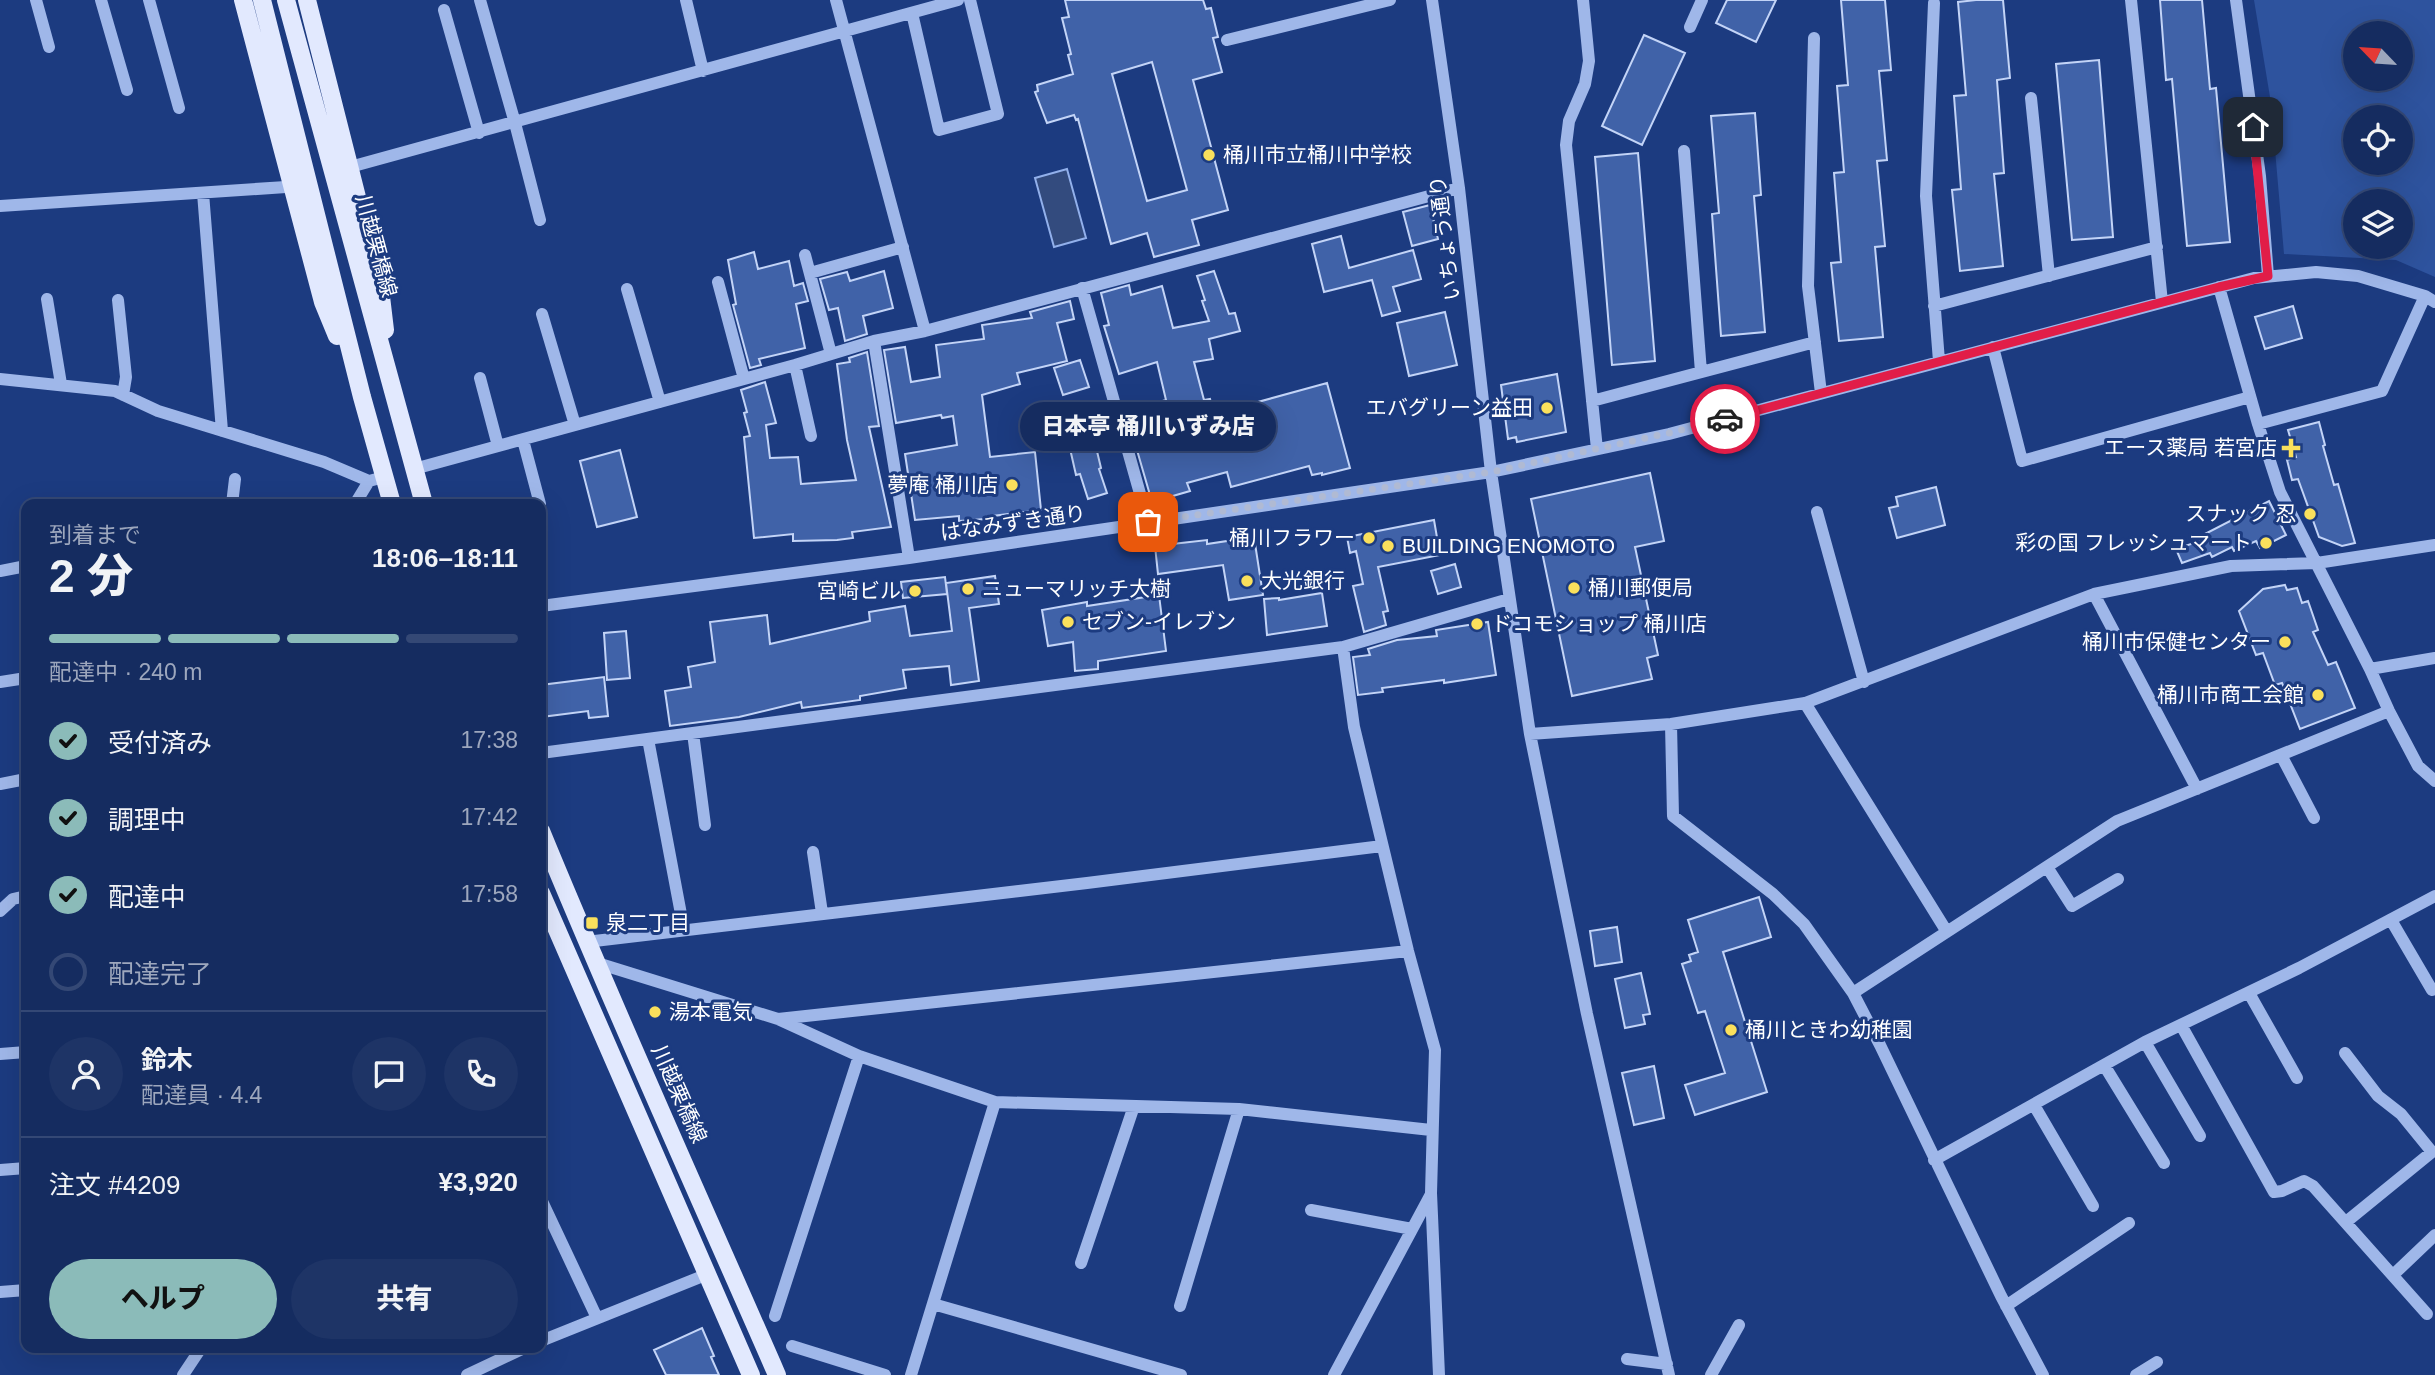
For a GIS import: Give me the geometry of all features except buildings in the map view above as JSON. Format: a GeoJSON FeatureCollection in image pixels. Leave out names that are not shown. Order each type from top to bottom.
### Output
{"type":"FeatureCollection","features":[{"type":"Feature","properties":{"kind":"main road"},"geometry":{"type":"LineString","coordinates":[[243,0],[323,302],[362,397]]}},
{"type":"Feature","properties":{"kind":"main road"},"geometry":{"type":"LineString","coordinates":[[262,0],[362,397],[377,479],[389,499]]}},
{"type":"Feature","properties":{"kind":"main road","name":"川越栗橋線"},"geometry":{"type":"LineString","coordinates":[[286,0],[423,499]]}},
{"type":"Feature","properties":{"kind":"main road"},"geometry":{"type":"LineString","coordinates":[[307,0],[380,288],[391,386]]}},
{"type":"Feature","properties":{"kind":"main road","name":"川越栗橋線"},"geometry":{"type":"LineString","coordinates":[[546,843],[594,962],[644,1068],[777,1375]]}},
{"type":"Feature","properties":{"kind":"main road"},"geometry":{"type":"LineString","coordinates":[[546,904],[751,1375]]}},
{"type":"Feature","properties":{"kind":"street"},"geometry":{"type":"LineString","coordinates":[[36,0],[49,47]]}},
{"type":"Feature","properties":{"kind":"street"},"geometry":{"type":"LineString","coordinates":[[101,0],[127,90]]}},
{"type":"Feature","properties":{"kind":"street"},"geometry":{"type":"LineString","coordinates":[[149,0],[179,108]]}},
{"type":"Feature","properties":{"kind":"street"},"geometry":{"type":"LineString","coordinates":[[480,0],[516,123],[540,220]]}},
{"type":"Feature","properties":{"kind":"street"},"geometry":{"type":"LineString","coordinates":[[686,0],[703,71]]}},
{"type":"Feature","properties":{"kind":"street"},"geometry":{"type":"LineString","coordinates":[[836,0],[925,331]]}},
{"type":"Feature","properties":{"kind":"street"},"geometry":{"type":"LineString","coordinates":[[350,167],[958,0]]}},
{"type":"Feature","properties":{"kind":"street"},"geometry":{"type":"LineString","coordinates":[[912,13],[939,130],[998,114],[970,0]]}},
{"type":"Feature","properties":{"kind":"street"},"geometry":{"type":"LineString","coordinates":[[1227,40],[1390,0]]}},
{"type":"Feature","properties":{"kind":"street","name":"いちょう通り"},"geometry":{"type":"LineString","coordinates":[[1432,0],[1459,188],[1491,472],[1530,734],[1587,1014],[1668,1370]]}},
{"type":"Feature","properties":{"kind":"street"},"geometry":{"type":"LineString","coordinates":[[1583,0],[1589,61],[1585,84],[1569,121],[1566,145],[1597,449]]}},
{"type":"Feature","properties":{"kind":"street"},"geometry":{"type":"LineString","coordinates":[[1690,27],[1702,0]]}},
{"type":"Feature","properties":{"kind":"street"},"geometry":{"type":"LineString","coordinates":[[2131,0],[2162,302]]}},
{"type":"Feature","properties":{"kind":"street"},"geometry":{"type":"LineString","coordinates":[[2235,0],[2260,176],[2268,276]]}},
{"type":"Feature","properties":{"kind":"street"},"geometry":{"type":"LineString","coordinates":[[1934,3],[1926,196],[1938,362]]}},
{"type":"Feature","properties":{"kind":"street"},"geometry":{"type":"LineString","coordinates":[[444,10],[479,132]]}},
{"type":"Feature","properties":{"kind":"street"},"geometry":{"type":"LineString","coordinates":[[1814,38],[1808,286],[1821,393]]}},
{"type":"Feature","properties":{"kind":"street"},"geometry":{"type":"LineString","coordinates":[[2031,98],[2049,276]]}},
{"type":"Feature","properties":{"kind":"street"},"geometry":{"type":"LineString","coordinates":[[1684,151],[1701,372]]}},
{"type":"Feature","properties":{"kind":"street"},"geometry":{"type":"LineString","coordinates":[[0,206],[286,187],[292,184]]}},
{"type":"Feature","properties":{"kind":"street"},"geometry":{"type":"LineString","coordinates":[[414,469],[874,341],[925,331],[1459,188]]}},
{"type":"Feature","properties":{"kind":"street"},"geometry":{"type":"LineString","coordinates":[[203,193],[222,431]]}},
{"type":"Feature","properties":{"kind":"street"},"geometry":{"type":"LineString","coordinates":[[810,274],[903,247]]}},
{"type":"Feature","properties":{"kind":"street"},"geometry":{"type":"LineString","coordinates":[[1934,306],[2157,247]]}},
{"type":"Feature","properties":{"kind":"street"},"geometry":{"type":"LineString","coordinates":[[805,254],[831,354]]}},
{"type":"Feature","properties":{"kind":"street","name":"はなみずき通り"},"geometry":{"type":"LineString","coordinates":[[546,605],[909,558],[1491,472],[1669,433],[2268,276],[2316,272],[2358,276],[2430,299]]}},
{"type":"Feature","properties":{"kind":"street"},"geometry":{"type":"LineString","coordinates":[[718,282],[744,379]]}},
{"type":"Feature","properties":{"kind":"street"},"geometry":{"type":"LineString","coordinates":[[2219,287],[2280,492],[2418,766],[2435,781]]}},
{"type":"Feature","properties":{"kind":"street"},"geometry":{"type":"LineString","coordinates":[[1082,288],[1148,522]]}},
{"type":"Feature","properties":{"kind":"street"},"geometry":{"type":"LineString","coordinates":[[627,289],[660,402]]}},
{"type":"Feature","properties":{"kind":"street"},"geometry":{"type":"LineString","coordinates":[[47,299],[61,384]]}},
{"type":"Feature","properties":{"kind":"street"},"geometry":{"type":"LineString","coordinates":[[2258,424],[2382,391],[2430,299]]}},
{"type":"Feature","properties":{"kind":"street"},"geometry":{"type":"LineString","coordinates":[[118,300],[126,377],[123,395]]}},
{"type":"Feature","properties":{"kind":"street"},"geometry":{"type":"LineString","coordinates":[[542,314],[575,425]]}},
{"type":"Feature","properties":{"kind":"street"},"geometry":{"type":"LineString","coordinates":[[874,341],[909,558]]}},
{"type":"Feature","properties":{"kind":"street"},"geometry":{"type":"LineString","coordinates":[[1592,401],[1815,342]]}},
{"type":"Feature","properties":{"kind":"street"},"geometry":{"type":"LineString","coordinates":[[1993,347],[2022,461],[2250,397]]}},
{"type":"Feature","properties":{"kind":"street"},"geometry":{"type":"LineString","coordinates":[[795,365],[811,436]]}},
{"type":"Feature","properties":{"kind":"street"},"geometry":{"type":"LineString","coordinates":[[480,378],[498,446]]}},
{"type":"Feature","properties":{"kind":"street"},"geometry":{"type":"LineString","coordinates":[[0,379],[115,391],[158,411],[377,479],[359,499]]}},
{"type":"Feature","properties":{"kind":"street"},"geometry":{"type":"LineString","coordinates":[[523,440],[539,499]]}},
{"type":"Feature","properties":{"kind":"street"},"geometry":{"type":"LineString","coordinates":[[233,499],[235,479]]}},
{"type":"Feature","properties":{"kind":"street"},"geometry":{"type":"LineString","coordinates":[[1817,512],[1864,682]]}},
{"type":"Feature","properties":{"kind":"street"},"geometry":{"type":"LineString","coordinates":[[1530,734],[1671,724],[1805,703],[2094,594],[2231,566],[2317,564],[2435,545]]}},
{"type":"Feature","properties":{"kind":"street"},"geometry":{"type":"LineString","coordinates":[[0,571],[21,567]]}},
{"type":"Feature","properties":{"kind":"street"},"geometry":{"type":"LineString","coordinates":[[2094,594],[2197,789]]}},
{"type":"Feature","properties":{"kind":"street"},"geometry":{"type":"LineString","coordinates":[[546,751],[1343,647],[1509,599]]}},
{"type":"Feature","properties":{"kind":"street"},"geometry":{"type":"LineString","coordinates":[[1343,647],[1354,727],[1408,951],[1435,1050],[1431,1194],[1439,1375]]}},
{"type":"Feature","properties":{"kind":"street"},"geometry":{"type":"LineString","coordinates":[[2370,669],[2435,658]]}},
{"type":"Feature","properties":{"kind":"street"},"geometry":{"type":"LineString","coordinates":[[0,682],[21,679]]}},
{"type":"Feature","properties":{"kind":"street"},"geometry":{"type":"LineString","coordinates":[[1805,703],[1947,932]]}},
{"type":"Feature","properties":{"kind":"street"},"geometry":{"type":"LineString","coordinates":[[1853,993],[2117,821],[2389,711]]}},
{"type":"Feature","properties":{"kind":"street"},"geometry":{"type":"LineString","coordinates":[[1671,724],[1673,816],[1773,894],[1804,924],[1853,993],[2006,1306],[2043,1375]]}},
{"type":"Feature","properties":{"kind":"street"},"geometry":{"type":"LineString","coordinates":[[693,733],[705,825]]}},
{"type":"Feature","properties":{"kind":"street"},"geometry":{"type":"LineString","coordinates":[[648,739],[684,930]]}},
{"type":"Feature","properties":{"kind":"street"},"geometry":{"type":"LineString","coordinates":[[2281,755],[2314,818]]}},
{"type":"Feature","properties":{"kind":"street"},"geometry":{"type":"LineString","coordinates":[[0,784],[21,780]]}},
{"type":"Feature","properties":{"kind":"street"},"geometry":{"type":"LineString","coordinates":[[586,942],[1382,846]]}},
{"type":"Feature","properties":{"kind":"street"},"geometry":{"type":"LineString","coordinates":[[813,852],[822,913]]}},
{"type":"Feature","properties":{"kind":"street"},"geometry":{"type":"LineString","coordinates":[[2047,867],[2072,906],[2118,879]]}},
{"type":"Feature","properties":{"kind":"street"},"geometry":{"type":"LineString","coordinates":[[1934,1160],[2145,1042],[2249,993],[2435,896]]}},
{"type":"Feature","properties":{"kind":"street"},"geometry":{"type":"LineString","coordinates":[[0,911],[13,899],[21,897]]}},
{"type":"Feature","properties":{"kind":"street"},"geometry":{"type":"LineString","coordinates":[[2391,919],[2432,990]]}},
{"type":"Feature","properties":{"kind":"street"},"geometry":{"type":"LineString","coordinates":[[778,1020],[1408,951]]}},
{"type":"Feature","properties":{"kind":"street"},"geometry":{"type":"LineString","coordinates":[[594,962],[778,1020],[859,1056],[995,1102],[1239,1109],[1431,1130]]}},
{"type":"Feature","properties":{"kind":"street"},"geometry":{"type":"LineString","coordinates":[[2249,993],[2297,1078]]}},
{"type":"Feature","properties":{"kind":"street"},"geometry":{"type":"LineString","coordinates":[[2181,1026],[2274,1192],[2304,1181],[2314,1185],[2427,1314]]}},
{"type":"Feature","properties":{"kind":"street"},"geometry":{"type":"LineString","coordinates":[[2145,1042],[2200,1136]]}},
{"type":"Feature","properties":{"kind":"street"},"geometry":{"type":"LineString","coordinates":[[0,1054],[21,1052]]}},
{"type":"Feature","properties":{"kind":"street"},"geometry":{"type":"LineString","coordinates":[[2346,1053],[2378,1097],[2400,1114],[2432,1152],[2346,1222]]}},
{"type":"Feature","properties":{"kind":"street"},"geometry":{"type":"LineString","coordinates":[[775,1316],[859,1056]]}},
{"type":"Feature","properties":{"kind":"street"},"geometry":{"type":"LineString","coordinates":[[2104,1065],[2164,1163]]}},
{"type":"Feature","properties":{"kind":"street"},"geometry":{"type":"LineString","coordinates":[[911,1375],[995,1102]]}},
{"type":"Feature","properties":{"kind":"street"},"geometry":{"type":"LineString","coordinates":[[2034,1105],[2093,1206]]}},
{"type":"Feature","properties":{"kind":"street"},"geometry":{"type":"LineString","coordinates":[[1080,1263],[1134,1106]]}},
{"type":"Feature","properties":{"kind":"street"},"geometry":{"type":"LineString","coordinates":[[1180,1306],[1239,1109]]}},
{"type":"Feature","properties":{"kind":"street"},"geometry":{"type":"LineString","coordinates":[[0,1170],[21,1168]]}},
{"type":"Feature","properties":{"kind":"street"},"geometry":{"type":"LineString","coordinates":[[1339,1373],[1431,1194]]}},
{"type":"Feature","properties":{"kind":"street"},"geometry":{"type":"LineString","coordinates":[[546,1210],[597,1318]]}},
{"type":"Feature","properties":{"kind":"street"},"geometry":{"type":"LineString","coordinates":[[1311,1210],[1412,1229]]}},
{"type":"Feature","properties":{"kind":"street"},"geometry":{"type":"LineString","coordinates":[[2006,1306],[2129,1223]]}},
{"type":"Feature","properties":{"kind":"street"},"geometry":{"type":"LineString","coordinates":[[2393,1275],[2435,1235]]}},
{"type":"Feature","properties":{"kind":"street"},"geometry":{"type":"LineString","coordinates":[[546,1339],[708,1274]]}},
{"type":"Feature","properties":{"kind":"street"},"geometry":{"type":"LineString","coordinates":[[0,1292],[21,1290]]}},
{"type":"Feature","properties":{"kind":"street"},"geometry":{"type":"LineString","coordinates":[[933,1304],[1181,1375]]}},
{"type":"Feature","properties":{"kind":"street"},"geometry":{"type":"LineString","coordinates":[[1711,1375],[1739,1325]]}},
{"type":"Feature","properties":{"kind":"street"},"geometry":{"type":"LineString","coordinates":[[792,1346],[885,1375]]}},
{"type":"Feature","properties":{"kind":"street"},"geometry":{"type":"LineString","coordinates":[[183,1375],[198,1353]]}},
{"type":"Feature","properties":{"kind":"street"},"geometry":{"type":"LineString","coordinates":[[467,1375],[513,1353]]}},
{"type":"Feature","properties":{"kind":"street"},"geometry":{"type":"LineString","coordinates":[[1627,1359],[1668,1370]]}},
{"type":"Feature","properties":{"kind":"street"},"geometry":{"type":"LineString","coordinates":[[2136,1375],[2157,1362]]}},
{"type":"Feature","properties":{"kind":"shaded area"},"geometry":{"type":"Polygon","coordinates":[[[2254,0],[2435,0],[2435,277],[2396,260],[2377,259],[2413,259],[2413,189],[2343,189],[2343,257],[2284,254],[2271,103],[2254,0]]]}},
{"type":"Feature","properties":{"kind":"shaded area"},"geometry":{"type":"Polygon","coordinates":[[[1067,169],[1086,238],[1054,247],[1035,178],[1067,169]]]}},
{"type":"Feature","properties":{"kind":"way so far"},"geometry":{"type":"LineString","coordinates":[[1148,522],[1491,472],[1725,419]]}},
{"type":"Feature","properties":{"kind":"place","name":"桶川市立桶川中学校"},"geometry":{"type":"Point","coordinates":[1209,155]}},
{"type":"Feature","properties":{"kind":"place","name":"エバグリーン益田"},"geometry":{"type":"Point","coordinates":[1547,408]}},
{"type":"Feature","properties":{"kind":"place","name":"エース薬局 若宮店"},"geometry":{"type":"Point","coordinates":[2291,448]}},
{"type":"Feature","properties":{"kind":"place","name":"夢庵 桶川店"},"geometry":{"type":"Point","coordinates":[1012,485]}},
{"type":"Feature","properties":{"kind":"place","name":"スナック 忍"},"geometry":{"type":"Point","coordinates":[2310,514]}},
{"type":"Feature","properties":{"kind":"place","name":"日本亭 桶川いずみ店"},"geometry":{"type":"Point","coordinates":[1148,522]}},
{"type":"Feature","properties":{"kind":"place","name":"桶川フラワー"},"geometry":{"type":"Point","coordinates":[1369,538]}},
{"type":"Feature","properties":{"kind":"place","name":"彩の国 フレッシュマート"},"geometry":{"type":"Point","coordinates":[2266,543]}},
{"type":"Feature","properties":{"kind":"place","name":"BUILDING ENOMOTO"},"geometry":{"type":"Point","coordinates":[1388,546]}},
{"type":"Feature","properties":{"kind":"place","name":"大光銀行"},"geometry":{"type":"Point","coordinates":[1247,581]}},
{"type":"Feature","properties":{"kind":"place","name":"桶川郵便局"},"geometry":{"type":"Point","coordinates":[1574,588]}},
{"type":"Feature","properties":{"kind":"place","name":"ニューマリッチ大樹"},"geometry":{"type":"Point","coordinates":[968,589]}},
{"type":"Feature","properties":{"kind":"place","name":"宮崎ビル"},"geometry":{"type":"Point","coordinates":[915,591]}},
{"type":"Feature","properties":{"kind":"place","name":"セブン-イレブン"},"geometry":{"type":"Point","coordinates":[1068,622]}},
{"type":"Feature","properties":{"kind":"place","name":"ドコモショップ 桶川店"},"geometry":{"type":"Point","coordinates":[1477,624]}},
{"type":"Feature","properties":{"kind":"place","name":"桶川市保健センター"},"geometry":{"type":"Point","coordinates":[2285,642]}},
{"type":"Feature","properties":{"kind":"place","name":"桶川市商工会館"},"geometry":{"type":"Point","coordinates":[2318,695]}},
{"type":"Feature","properties":{"kind":"place","name":"泉二丁目"},"geometry":{"type":"Point","coordinates":[592,923]}},
{"type":"Feature","properties":{"kind":"place","name":"湯本電気"},"geometry":{"type":"Point","coordinates":[655,1012]}},
{"type":"Feature","properties":{"kind":"place","name":"桶川ときわ幼稚園"},"geometry":{"type":"Point","coordinates":[1731,1030]}},
{"type":"Feature","properties":{"kind":"route"},"geometry":{"type":"LineString","coordinates":[[1725,419],[2268,276],[2253,127]]}}]}
